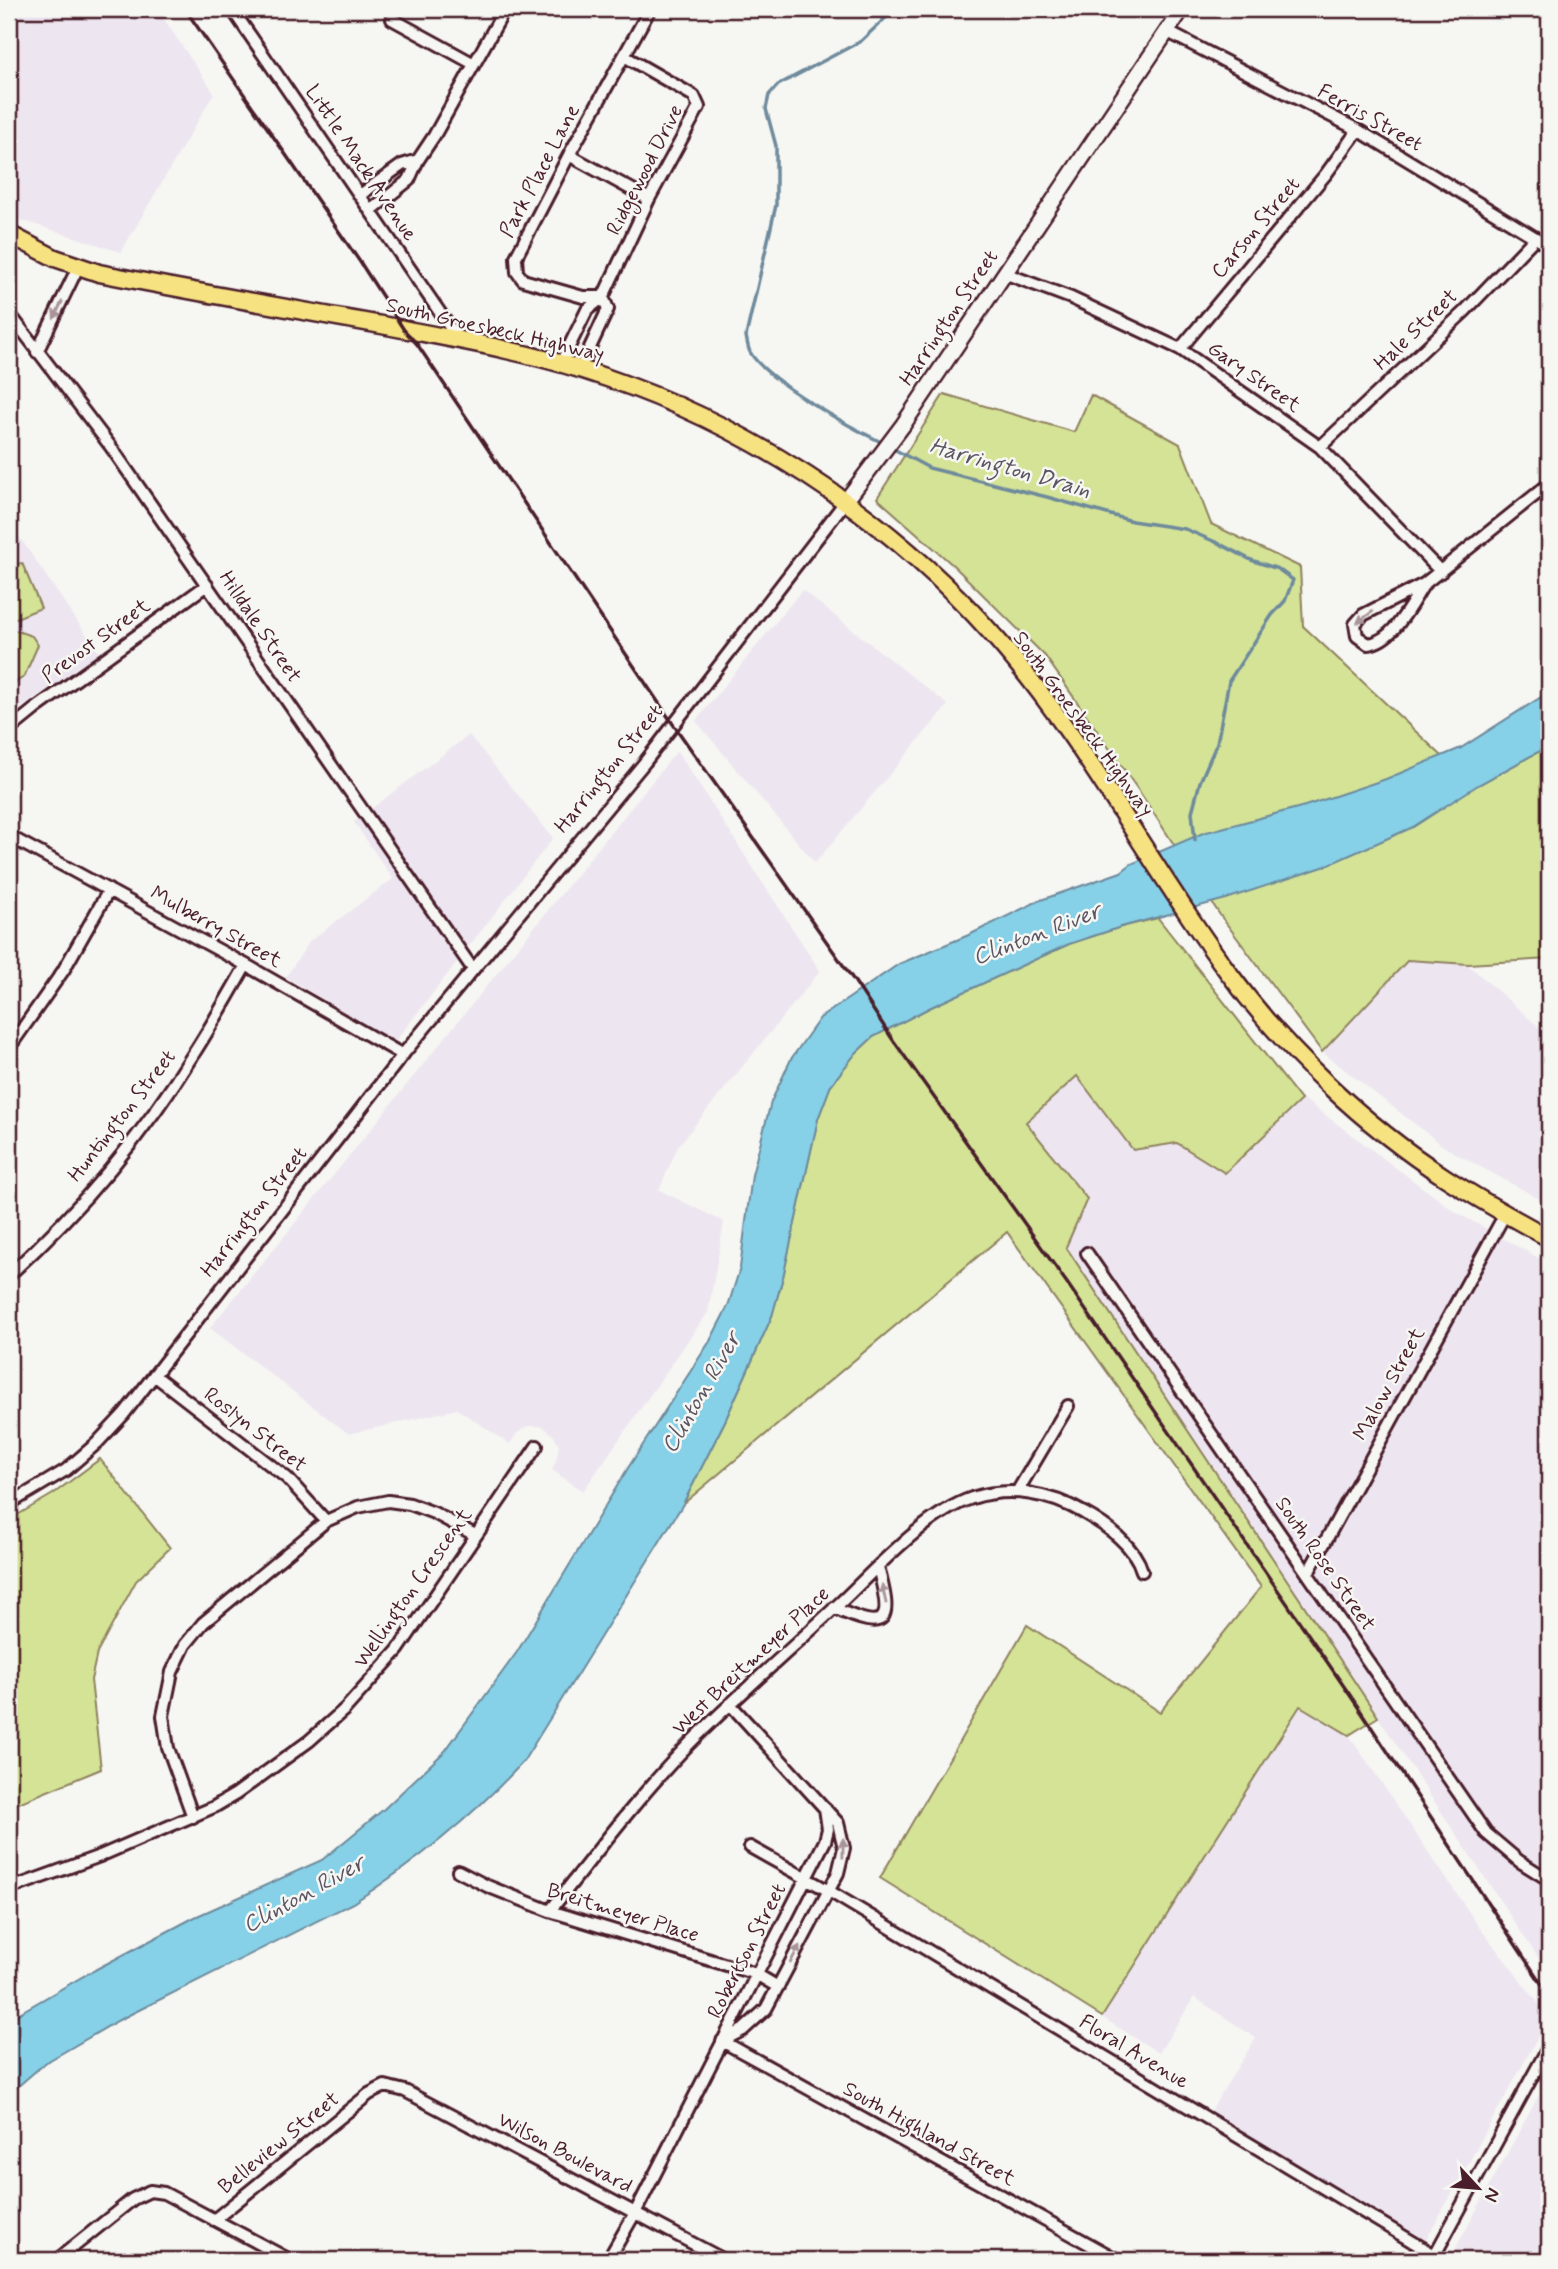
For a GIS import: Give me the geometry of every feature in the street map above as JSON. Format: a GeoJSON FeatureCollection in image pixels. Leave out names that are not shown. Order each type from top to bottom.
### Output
{"type":"FeatureCollection","features":[{"type":"Feature","properties":{"kind":"main road","name":"South Groesbeck Highway"},"geometry":{"type":"LineString","coordinates":[[9,234],[78,267],[151,283],[458,339],[561,363],[631,386],[740,435],[811,478],[916,558],[995,637],[1053,712],[1194,923],[1263,1016],[1328,1083],[1406,1149],[1444,1177],[1549,1238]]}},
{"type":"Feature","properties":{"kind":"street","name":"Little Mack Avenue"},"geometry":{"type":"LineString","coordinates":[[232,9],[458,339]]}},
{"type":"Feature","properties":{"kind":"street"},"geometry":{"type":"LineString","coordinates":[[370,211],[409,180],[505,9]]}},
{"type":"Feature","properties":{"kind":"street","name":"Park Place Lane"},"geometry":{"type":"LineString","coordinates":[[603,297],[583,297],[523,280],[515,267],[516,257],[650,9]]}},
{"type":"Feature","properties":{"kind":"street","name":"Harrington Street"},"geometry":{"type":"LineString","coordinates":[[9,1504],[86,1454],[124,1414],[472,968],[645,762],[876,464],[1182,9]]}},
{"type":"Feature","properties":{"kind":"street"},"geometry":{"type":"LineString","coordinates":[[393,19],[474,64]]}},
{"type":"Feature","properties":{"kind":"street","name":"Ferris Street"},"geometry":{"type":"LineString","coordinates":[[1168,32],[1358,130],[1549,246]]}},
{"type":"Feature","properties":{"kind":"street","name":"Ridgewood Drive"},"geometry":{"type":"LineString","coordinates":[[561,363],[587,310],[603,297],[649,200],[698,111],[698,102],[694,96],[624,56]]}},
{"type":"Feature","properties":{"kind":"street","name":"Carson Street"},"geometry":{"type":"LineString","coordinates":[[1180,349],[1326,174],[1358,130]]}},
{"type":"Feature","properties":{"kind":"street"},"geometry":{"type":"LineString","coordinates":[[569,155],[649,200]]}},
{"type":"Feature","properties":{"kind":"street"},"geometry":{"type":"LineString","coordinates":[[360,195],[402,165],[418,160]]}},
{"type":"Feature","properties":{"kind":"street","name":"Hale Street"},"geometry":{"type":"LineString","coordinates":[[1320,447],[1465,311],[1535,238]]}},
{"type":"Feature","properties":{"kind":"street"},"geometry":{"type":"LineString","coordinates":[[37,352],[78,267]]}},
{"type":"Feature","properties":{"kind":"street","name":"Gary Street"},"geometry":{"type":"LineString","coordinates":[[1004,274],[1071,298],[1180,349],[1320,447],[1441,572]]}},
{"type":"Feature","properties":{"kind":"street","name":"Ridgewood Drive"},"geometry":{"type":"LineString","coordinates":[[580,369],[608,309],[603,297]]}},
{"type":"Feature","properties":{"kind":"street","name":"Hilldale Street"},"geometry":{"type":"LineString","coordinates":[[9,313],[111,447],[472,968]]}},
{"type":"Feature","properties":{"kind":"street"},"geometry":{"type":"LineString","coordinates":[[1424,584],[1399,621],[1383,638],[1368,644],[1357,636],[1355,624],[1363,615],[1424,584],[1549,484]]}},
{"type":"Feature","properties":{"kind":"street","name":"Prevost Street"},"geometry":{"type":"LineString","coordinates":[[9,730],[207,585]]}},
{"type":"Feature","properties":{"kind":"street","name":"Mulberry Street"},"geometry":{"type":"LineString","coordinates":[[9,836],[246,965],[403,1055]]}},
{"type":"Feature","properties":{"kind":"street"},"geometry":{"type":"LineString","coordinates":[[9,1048],[56,982],[109,890]]}},
{"type":"Feature","properties":{"kind":"street","name":"Huntington Street"},"geometry":{"type":"LineString","coordinates":[[9,1275],[76,1207],[147,1121],[194,1054],[246,965]]}},
{"type":"Feature","properties":{"kind":"street","name":"Malow Street"},"geometry":{"type":"LineString","coordinates":[[1308,1573],[1504,1214]]}},
{"type":"Feature","properties":{"kind":"street","name":"South Rose Street"},"geometry":{"type":"LineString","coordinates":[[1087,1253],[1486,1832],[1519,1861],[1549,1880]]}},
{"type":"Feature","properties":{"kind":"street","name":"Roslyn Street"},"geometry":{"type":"LineString","coordinates":[[154,1375],[287,1479],[326,1521]]}},
{"type":"Feature","properties":{"kind":"street"},"geometry":{"type":"LineString","coordinates":[[1017,1492],[1068,1406]]}},
{"type":"Feature","properties":{"kind":"street","name":"Wellington Crescent"},"geometry":{"type":"LineString","coordinates":[[9,1889],[100,1856],[193,1817],[236,1794],[309,1741],[353,1701],[398,1650],[537,1446]]}},
{"type":"Feature","properties":{"kind":"street","name":"West Breitmeyer Place"},"geometry":{"type":"LineString","coordinates":[[550,1911],[650,1788],[730,1704],[911,1536],[953,1507],[980,1496],[1017,1492],[1054,1498],[1086,1514],[1129,1548],[1140,1562],[1142,1571]]}},
{"type":"Feature","properties":{"kind":"street"},"geometry":{"type":"LineString","coordinates":[[193,1817],[164,1731],[166,1695],[178,1658],[203,1623],[326,1521],[358,1507],[388,1502],[421,1507],[475,1535]]}},
{"type":"Feature","properties":{"kind":"street"},"geometry":{"type":"LineString","coordinates":[[834,1608],[869,1622],[883,1616],[887,1604],[878,1567]]}},
{"type":"Feature","properties":{"kind":"street","name":"Robertson Street"},"geometry":{"type":"LineString","coordinates":[[722,2042],[754,2021],[766,2009],[829,1891],[843,1857],[844,1842],[838,1824],[825,1808],[730,1704]]}},
{"type":"Feature","properties":{"kind":"street","name":"Robertson Street"},"geometry":{"type":"LineString","coordinates":[[608,2260],[636,2211],[827,1835],[825,1808]]}},
{"type":"Feature","properties":{"kind":"street","name":"Floral Avenue"},"geometry":{"type":"LineString","coordinates":[[750,1847],[829,1891],[1436,2259]]}},
{"type":"Feature","properties":{"kind":"street","name":"Breitmeyer Place"},"geometry":{"type":"LineString","coordinates":[[458,1871],[487,1886],[550,1911],[756,1975],[778,1987]]}},
{"type":"Feature","properties":{"kind":"street","name":"South Highland Street"},"geometry":{"type":"LineString","coordinates":[[722,2042],[1118,2260]]}},
{"type":"Feature","properties":{"kind":"street"},"geometry":{"type":"LineString","coordinates":[[1436,2259],[1549,2046]]}},
{"type":"Feature","properties":{"kind":"street","name":"Wilson Boulevard"},"geometry":{"type":"LineString","coordinates":[[385,2086],[405,2091],[636,2211],[724,2260]]}},
{"type":"Feature","properties":{"kind":"street","name":"Belleview Street"},"geometry":{"type":"LineString","coordinates":[[57,2260],[133,2199],[150,2191],[164,2193],[214,2220],[369,2095],[385,2086]]}},
{"type":"Feature","properties":{"kind":"street"},"geometry":{"type":"LineString","coordinates":[[214,2220],[290,2260]]}},
{"type":"Feature","properties":{"kind":"shaded area"},"geometry":{"type":"Polygon","coordinates":[[[9,9],[157,9],[214,93],[121,252],[21,220],[9,210],[9,9]]]}},
{"type":"Feature","properties":{"kind":"shaded area"},"geometry":{"type":"Polygon","coordinates":[[[9,522],[99,653],[9,716],[9,522]]]}},
{"type":"Feature","properties":{"kind":"shaded area"},"geometry":{"type":"Polygon","coordinates":[[[802,590],[948,705],[815,863],[696,721],[802,590]]]}},
{"type":"Feature","properties":{"kind":"shaded area"},"geometry":{"type":"Polygon","coordinates":[[[469,735],[553,838],[394,1043],[286,977],[310,941],[393,879],[354,822],[469,735]]]}},
{"type":"Feature","properties":{"kind":"shaded area"},"geometry":{"type":"Polygon","coordinates":[[[677,751],[820,971],[678,1146],[659,1190],[724,1222],[708,1312],[583,1491],[552,1470],[559,1445],[543,1426],[528,1426],[517,1433],[510,1444],[457,1409],[349,1434],[210,1328],[677,751]]]}},
{"type":"Feature","properties":{"kind":"shaded area"},"geometry":{"type":"Polygon","coordinates":[[[1408,960],[1467,964],[1549,1036],[1549,1204],[1446,1148],[1322,1052],[1408,960]]]}},
{"type":"Feature","properties":{"kind":"shaded area"},"geometry":{"type":"Polygon","coordinates":[[[1077,1076],[1133,1150],[1177,1143],[1225,1173],[1302,1098],[1454,1211],[1549,1264],[1549,1974],[1066,1247],[1087,1199],[1026,1122],[1077,1076]]]}},
{"type":"Feature","properties":{"kind":"shaded area"},"geometry":{"type":"Polygon","coordinates":[[[1301,1706],[1349,1735],[1477,1924],[1549,2017],[1426,2240],[1210,2112],[1256,2038],[1194,1997],[1159,2053],[1102,2017],[1301,1706]]]}},
{"type":"Feature","properties":{"kind":"shaded area"},"geometry":{"type":"Polygon","coordinates":[[[1549,2077],[1549,2260],[1461,2260],[1452,2255],[1549,2077]]]}},
{"type":"Feature","properties":{"kind":"green space"},"geometry":{"type":"Polygon","coordinates":[[[944,394],[1074,432],[1091,395],[1180,444],[1211,524],[1300,567],[1303,626],[1442,756],[1478,785],[1549,746],[1549,959],[1468,964],[1408,960],[1322,1052],[1220,915],[1141,794],[1045,656],[955,567],[877,498],[944,394]]]}},
{"type":"Feature","properties":{"kind":"green space"},"geometry":{"type":"Polygon","coordinates":[[[22,563],[41,608],[9,621],[9,565],[22,563]]]}},
{"type":"Feature","properties":{"kind":"green space"},"geometry":{"type":"Polygon","coordinates":[[[9,631],[32,636],[38,645],[24,677],[9,686],[9,631]]]}},
{"type":"Feature","properties":{"kind":"green space"},"geometry":{"type":"Polygon","coordinates":[[[1158,918],[1301,1100],[1225,1173],[1177,1143],[1133,1150],[1077,1076],[1026,1122],[1087,1199],[1066,1247],[1378,1717],[1349,1735],[1300,1706],[1102,2017],[880,1878],[1027,1625],[1160,1712],[1261,1587],[1007,1232],[683,1504],[725,1421],[772,1316],[818,1119],[831,1085],[856,1053],[873,1037],[929,1008],[1069,944],[1158,918]]]}},
{"type":"Feature","properties":{"kind":"green space"},"geometry":{"type":"Polygon","coordinates":[[[100,1459],[170,1548],[136,1581],[97,1653],[91,1680],[101,1769],[9,1807],[9,1520],[53,1494],[100,1459]]]}},
{"type":"Feature","properties":{"kind":"water","name":"Clinton River"},"geometry":{"type":"Polygon","coordinates":[[[1549,692],[1549,746],[1478,785],[1413,827],[1323,867],[1226,899],[1069,944],[929,1008],[873,1037],[856,1053],[831,1085],[818,1119],[772,1316],[725,1421],[683,1504],[523,1762],[443,1838],[353,1903],[119,2020],[45,2063],[9,2094],[9,2019],[195,1917],[322,1860],[384,1809],[445,1751],[517,1652],[628,1468],[710,1341],[728,1306],[740,1268],[752,1175],[771,1102],[791,1059],[820,1018],[899,964],[971,934],[1038,901],[1121,872],[1131,864],[1203,833],[1305,806],[1386,779],[1461,748],[1549,692]]]}},
{"type":"Feature","properties":{"kind":"waterway","name":"Harrington Drain"},"geometry":{"type":"LineString","coordinates":[[883,443],[811,403],[773,376],[750,352],[746,336],[776,205],[776,146],[766,109],[769,95],[778,85],[861,41],[895,9]]}},
{"type":"Feature","properties":{"kind":"waterway","name":"Harrington Drain"},"geometry":{"type":"LineString","coordinates":[[890,447],[929,468],[1132,521],[1185,529],[1251,560],[1278,569],[1293,580],[1285,601],[1272,615],[1229,681],[1217,743],[1200,782],[1192,812],[1195,840]]}},
{"type":"Feature","properties":{"kind":"railway"},"geometry":{"type":"LineString","coordinates":[[185,9],[404,330],[417,344],[673,724],[893,1040],[1067,1283],[1354,1701],[1549,1995]]}}]}
